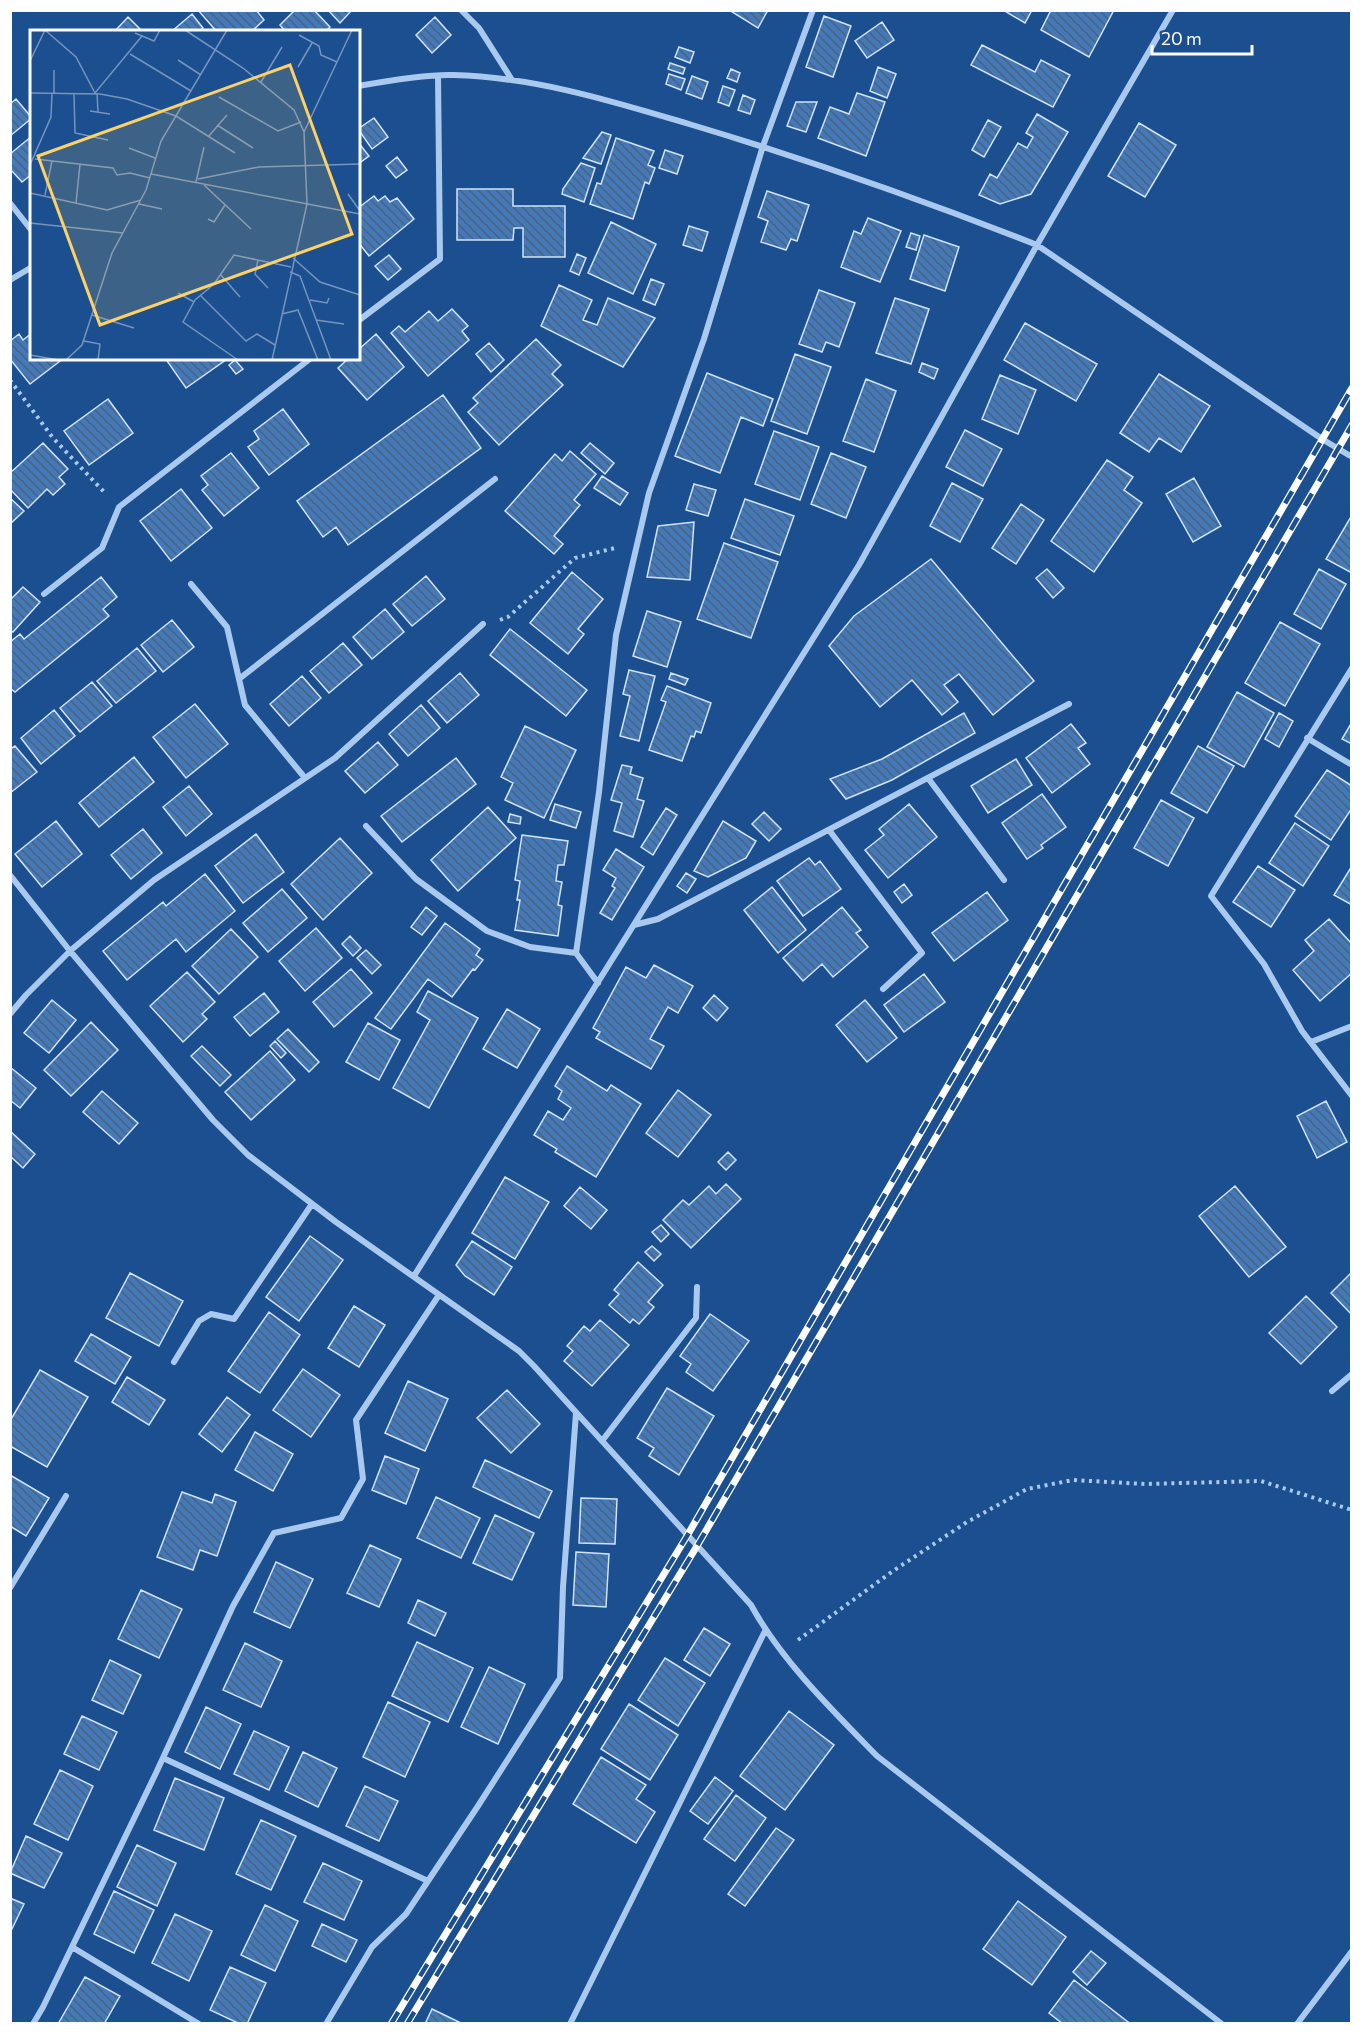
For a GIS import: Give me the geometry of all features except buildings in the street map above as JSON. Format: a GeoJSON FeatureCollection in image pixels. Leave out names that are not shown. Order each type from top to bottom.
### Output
{"type":"FeatureCollection","features":[{"type":"Feature","properties":{"kind":"street"},"geometry":{"type":"LineString","coordinates":[[461,10],[479,28],[512,80]]}},
{"type":"Feature","properties":{"kind":"street"},"geometry":{"type":"LineString","coordinates":[[598,983],[576,953],[599,792],[616,635],[649,493],[704,339],[763,146],[813,10]]}},
{"type":"Feature","properties":{"kind":"street"},"geometry":{"type":"LineString","coordinates":[[414,1276],[859,565],[1037,245],[1173,10]]}},
{"type":"Feature","properties":{"kind":"street"},"geometry":{"type":"LineString","coordinates":[[360,86],[451,75],[512,80],[596,96],[763,146],[1037,245],[1322,440],[1352,457]]}},
{"type":"Feature","properties":{"kind":"street"},"geometry":{"type":"LineString","coordinates":[[360,319],[440,259],[438,76]]}},
{"type":"Feature","properties":{"kind":"street"},"geometry":{"type":"LineString","coordinates":[[10,203],[30,228]]}},
{"type":"Feature","properties":{"kind":"street"},"geometry":{"type":"LineString","coordinates":[[10,280],[30,268]]}},
{"type":"Feature","properties":{"kind":"street"},"geometry":{"type":"LineString","coordinates":[[44,594],[102,548],[119,507],[307,360]]}},
{"type":"Feature","properties":{"kind":"street"},"geometry":{"type":"LineString","coordinates":[[239,679],[495,479]]}},
{"type":"Feature","properties":{"kind":"street"},"geometry":{"type":"LineString","coordinates":[[190,584],[227,627],[245,705],[304,778]]}},
{"type":"Feature","properties":{"kind":"street"},"geometry":{"type":"LineString","coordinates":[[10,1014],[26,994],[70,951],[154,880],[335,758],[483,624]]}},
{"type":"Feature","properties":{"kind":"street"},"geometry":{"type":"LineString","coordinates":[[1352,668],[1211,896],[1264,964],[1302,1031],[1352,1096]]}},
{"type":"Feature","properties":{"kind":"street"},"geometry":{"type":"LineString","coordinates":[[634,925],[658,919],[1069,704]]}},
{"type":"Feature","properties":{"kind":"street"},"geometry":{"type":"LineString","coordinates":[[1307,738],[1352,765]]}},
{"type":"Feature","properties":{"kind":"street"},"geometry":{"type":"LineString","coordinates":[[928,778],[1004,880]]}},
{"type":"Feature","properties":{"kind":"street"},"geometry":{"type":"LineString","coordinates":[[366,826],[416,879],[487,931],[530,947],[576,953]]}},
{"type":"Feature","properties":{"kind":"street"},"geometry":{"type":"LineString","coordinates":[[829,830],[922,953],[884,989]]}},
{"type":"Feature","properties":{"kind":"street"},"geometry":{"type":"LineString","coordinates":[[10,875],[70,951],[213,1120],[248,1155],[312,1204],[519,1351],[751,1605],[765,1631],[833,1710],[877,1756],[1222,2024]]}},
{"type":"Feature","properties":{"kind":"street"},"geometry":{"type":"LineString","coordinates":[[1311,1042],[1352,1026]]}},
{"type":"Feature","properties":{"kind":"street"},"geometry":{"type":"LineString","coordinates":[[174,1362],[199,1321],[211,1314],[234,1319],[312,1204]]}},
{"type":"Feature","properties":{"kind":"street"},"geometry":{"type":"LineString","coordinates":[[602,1441],[696,1318],[697,1287]]}},
{"type":"Feature","properties":{"kind":"street"},"geometry":{"type":"LineString","coordinates":[[33,2024],[163,1758],[233,1606],[274,1533],[341,1518],[363,1479],[356,1420],[439,1295]]}},
{"type":"Feature","properties":{"kind":"street"},"geometry":{"type":"LineString","coordinates":[[1332,1391],[1352,1374]]}},
{"type":"Feature","properties":{"kind":"street"},"geometry":{"type":"LineString","coordinates":[[326,2024],[372,1947],[406,1914],[560,1678],[563,1587],[576,1413]]}},
{"type":"Feature","properties":{"kind":"street"},"geometry":{"type":"LineString","coordinates":[[10,1588],[66,1496]]}},
{"type":"Feature","properties":{"kind":"street"},"geometry":{"type":"LineString","coordinates":[[570,2024],[765,1631]]}},
{"type":"Feature","properties":{"kind":"street"},"geometry":{"type":"LineString","coordinates":[[163,1758],[428,1881]]}},
{"type":"Feature","properties":{"kind":"street"},"geometry":{"type":"LineString","coordinates":[[72,1947],[199,2024]]}},
{"type":"Feature","properties":{"kind":"street"},"geometry":{"type":"LineString","coordinates":[[1297,2024],[1352,1952]]}},
{"type":"Feature","properties":{"kind":"path"},"geometry":{"type":"LineString","coordinates":[[10,380],[53,438],[119,507]]}},
{"type":"Feature","properties":{"kind":"path"},"geometry":{"type":"LineString","coordinates":[[483,624],[508,617],[575,558],[637,543]]}},
{"type":"Feature","properties":{"kind":"path"},"geometry":{"type":"LineString","coordinates":[[783,1651],[893,1571],[967,1522],[1028,1489],[1073,1480],[1145,1484],[1261,1481],[1352,1510]]}},
{"type":"Feature","properties":{"kind":"railway"},"geometry":{"type":"LineString","coordinates":[[391,2024],[687,1536],[1352,388]]}},
{"type":"Feature","properties":{"kind":"railway"},"geometry":{"type":"LineString","coordinates":[[407,2024],[697,1546],[1352,425]]}}]}
